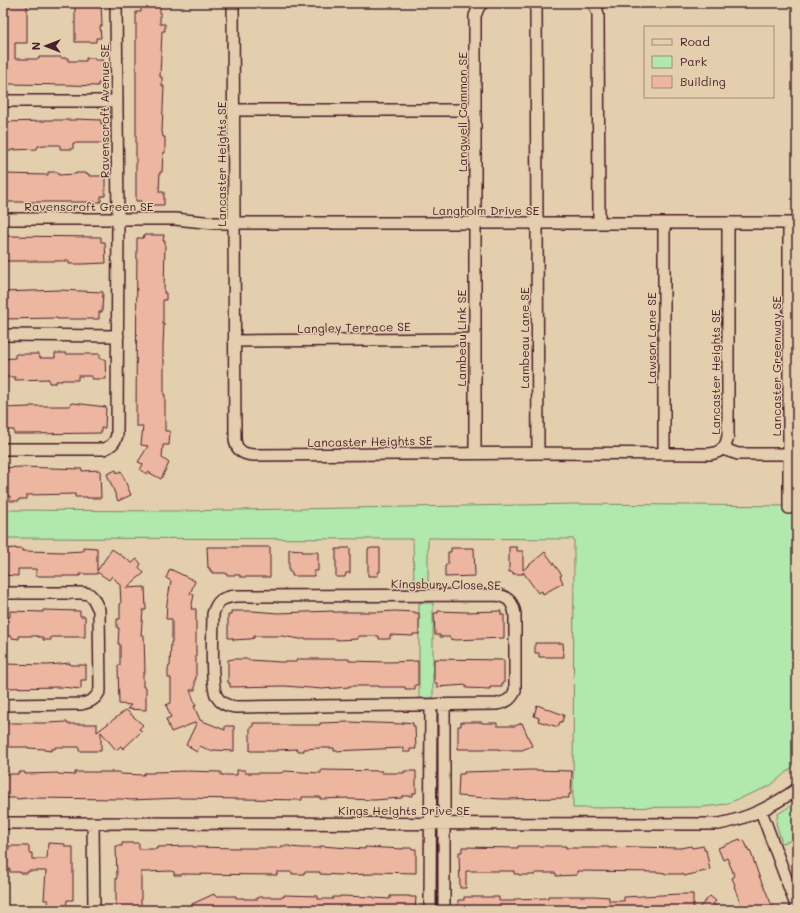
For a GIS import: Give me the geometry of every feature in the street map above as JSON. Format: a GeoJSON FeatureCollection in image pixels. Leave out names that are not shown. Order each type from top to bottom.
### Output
{"type":"FeatureCollection","features":[{"type":"Feature","properties":{"kind":"street","name":"Ravenscroft Avenue SE"},"geometry":{"type":"LineString","coordinates":[[3,449],[104,449],[110,447],[116,439],[118,219],[116,3]]}},
{"type":"Feature","properties":{"kind":"street","name":"Lancaster Heights SE"},"geometry":{"type":"LineString","coordinates":[[234,3],[235,438],[237,448],[241,452],[253,455],[475,453],[710,454],[719,452],[723,449],[728,435],[728,223]]}},
{"type":"Feature","properties":{"kind":"street","name":"Langwell Common SE"},"geometry":{"type":"LineString","coordinates":[[474,224],[475,16],[479,6],[483,3]]}},
{"type":"Feature","properties":{"kind":"street","name":"Lambeau Lane SE"},"geometry":{"type":"LineString","coordinates":[[536,3],[538,453]]}},
{"type":"Feature","properties":{"kind":"street"},"geometry":{"type":"LineString","coordinates":[[593,3],[598,15],[599,223]]}},
{"type":"Feature","properties":{"kind":"street"},"geometry":{"type":"LineString","coordinates":[[3,101],[117,101]]}},
{"type":"Feature","properties":{"kind":"street"},"geometry":{"type":"LineString","coordinates":[[234,110],[475,110]]}},
{"type":"Feature","properties":{"kind":"street","name":"Ravenscroft Green SE"},"geometry":{"type":"LineString","coordinates":[[3,219],[175,219]]}},
{"type":"Feature","properties":{"kind":"street","name":"Langholm Drive SE"},"geometry":{"type":"LineString","coordinates":[[175,219],[214,223],[793,223]]}},
{"type":"Feature","properties":{"kind":"street","name":"Lawson Lane SE"},"geometry":{"type":"LineString","coordinates":[[664,223],[664,454]]}},
{"type":"Feature","properties":{"kind":"street","name":"Lancaster Greenway SE"},"geometry":{"type":"LineString","coordinates":[[789,508],[793,223]]}},
{"type":"Feature","properties":{"kind":"street","name":"Lambeau Link SE"},"geometry":{"type":"LineString","coordinates":[[474,224],[475,453]]}},
{"type":"Feature","properties":{"kind":"street"},"geometry":{"type":"LineString","coordinates":[[3,335],[118,336]]}},
{"type":"Feature","properties":{"kind":"street","name":"Langley Terrace SE"},"geometry":{"type":"LineString","coordinates":[[234,341],[474,338]]}},
{"type":"Feature","properties":{"kind":"street"},"geometry":{"type":"LineString","coordinates":[[723,449],[738,454],[789,454]]}},
{"type":"Feature","properties":{"kind":"street"},"geometry":{"type":"LineString","coordinates":[[3,593],[82,593],[88,594],[94,598],[99,610],[100,690],[94,700],[89,703],[3,705]]}},
{"type":"Feature","properties":{"kind":"street","name":"Kingsbury Close SE"},"geometry":{"type":"LineString","coordinates":[[497,595],[504,596],[510,600],[515,614],[515,691],[513,696],[509,700],[496,704],[431,705],[228,706],[221,702],[213,690],[213,614],[215,607],[220,600],[235,596],[497,595]]}},
{"type":"Feature","properties":{"kind":"street"},"geometry":{"type":"LineString","coordinates":[[430,910],[431,705]]}},
{"type":"Feature","properties":{"kind":"street"},"geometry":{"type":"LineString","coordinates":[[444,705],[444,910]]}},
{"type":"Feature","properties":{"kind":"street","name":"Kings Heights Drive SE"},"geometry":{"type":"LineString","coordinates":[[3,823],[718,824],[738,820],[761,811],[797,789]]}},
{"type":"Feature","properties":{"kind":"street"},"geometry":{"type":"LineString","coordinates":[[761,811],[797,908]]}},
{"type":"Feature","properties":{"kind":"street"},"geometry":{"type":"LineString","coordinates":[[94,823],[94,910]]}},
{"type":"Feature","properties":{"kind":"green space"},"geometry":{"type":"Polygon","coordinates":[[[793,476],[797,476],[797,763],[770,786],[726,804],[703,807],[573,808],[574,539],[428,538],[428,586],[414,586],[413,539],[3,538],[3,510],[179,511],[576,504],[793,506],[793,476]]]}},
{"type":"Feature","properties":{"kind":"green space"},"geometry":{"type":"Polygon","coordinates":[[[419,603],[433,603],[433,698],[419,698],[419,603]]]}},
{"type":"Feature","properties":{"kind":"green space"},"geometry":{"type":"Polygon","coordinates":[[[795,803],[797,805],[797,834],[790,841],[782,843],[776,823],[778,814],[795,803]]]}},
{"type":"Feature","properties":{"kind":"building"},"geometry":{"type":"Polygon","coordinates":[[[3,3],[27,3],[27,43],[15,43],[15,59],[61,57],[68,58],[68,61],[86,61],[86,58],[103,60],[102,83],[98,83],[98,86],[7,84],[7,79],[3,79],[3,56],[6,56],[6,39],[3,39],[3,3]]]}},
{"type":"Feature","properties":{"kind":"building"},"geometry":{"type":"Polygon","coordinates":[[[75,3],[101,3],[101,38],[96,38],[96,42],[75,42],[75,3]]]}},
{"type":"Feature","properties":{"kind":"building"},"geometry":{"type":"Polygon","coordinates":[[[141,3],[160,3],[160,24],[165,24],[165,31],[162,31],[160,77],[162,77],[162,86],[164,86],[162,131],[163,137],[165,137],[165,153],[163,153],[162,172],[160,172],[159,192],[164,192],[164,205],[141,205],[141,201],[136,201],[136,12],[141,12],[141,3]]]}},
{"type":"Feature","properties":{"kind":"building"},"geometry":{"type":"Polygon","coordinates":[[[76,119],[101,120],[101,124],[104,124],[104,143],[73,143],[73,149],[60,149],[60,145],[42,145],[38,146],[37,149],[4,151],[3,149],[3,122],[76,119]]]}},
{"type":"Feature","properties":{"kind":"building"},"geometry":{"type":"Polygon","coordinates":[[[48,172],[58,172],[58,175],[85,173],[89,174],[89,176],[105,176],[105,196],[101,196],[101,202],[3,202],[3,174],[48,175],[48,172]]]}},
{"type":"Feature","properties":{"kind":"building"},"geometry":{"type":"Polygon","coordinates":[[[144,235],[164,235],[163,241],[165,241],[164,293],[166,293],[166,300],[163,300],[163,359],[165,431],[170,431],[169,445],[163,445],[162,458],[169,463],[161,479],[148,472],[147,474],[140,470],[143,464],[138,462],[148,446],[141,445],[143,426],[136,426],[137,238],[143,238],[144,235]]]}},
{"type":"Feature","properties":{"kind":"building"},"geometry":{"type":"Polygon","coordinates":[[[3,236],[101,237],[101,242],[105,242],[106,263],[69,264],[69,261],[5,261],[5,259],[3,259],[3,236]]]}},
{"type":"Feature","properties":{"kind":"building"},"geometry":{"type":"Polygon","coordinates":[[[59,290],[103,292],[102,312],[99,312],[99,319],[3,319],[3,292],[59,290]]]}},
{"type":"Feature","properties":{"kind":"building"},"geometry":{"type":"Polygon","coordinates":[[[55,353],[100,354],[100,359],[105,359],[106,379],[92,379],[92,376],[78,376],[78,380],[62,380],[56,381],[56,383],[49,383],[49,379],[15,380],[15,377],[3,377],[3,359],[15,358],[16,354],[39,354],[40,358],[55,358],[55,353]]]}},
{"type":"Feature","properties":{"kind":"building"},"geometry":{"type":"Polygon","coordinates":[[[73,403],[106,407],[105,428],[101,428],[101,433],[14,434],[14,430],[3,430],[3,408],[70,406],[70,404],[73,403]]]}},
{"type":"Feature","properties":{"kind":"building"},"geometry":{"type":"Polygon","coordinates":[[[21,467],[82,469],[82,471],[100,470],[101,498],[75,497],[75,494],[27,495],[27,499],[10,501],[10,496],[3,496],[3,468],[21,467]]]}},
{"type":"Feature","properties":{"kind":"building"},"geometry":{"type":"Polygon","coordinates":[[[116,470],[117,473],[121,471],[131,495],[118,501],[107,474],[116,470]]]}},
{"type":"Feature","properties":{"kind":"building"},"geometry":{"type":"Polygon","coordinates":[[[83,547],[97,548],[97,571],[112,549],[132,563],[137,559],[141,564],[139,567],[144,573],[126,588],[145,587],[146,610],[143,610],[141,635],[144,635],[145,673],[143,673],[143,687],[146,687],[146,710],[127,709],[131,705],[119,704],[118,665],[120,665],[120,644],[118,644],[119,628],[117,628],[117,619],[120,619],[120,585],[112,576],[109,580],[97,572],[97,574],[80,574],[80,576],[36,576],[36,569],[18,569],[18,576],[3,575],[3,549],[16,548],[22,549],[22,551],[66,552],[83,551],[83,547]]]}},
{"type":"Feature","properties":{"kind":"building"},"geometry":{"type":"Polygon","coordinates":[[[207,547],[270,547],[270,577],[240,577],[240,575],[226,575],[226,573],[212,573],[210,568],[208,568],[207,547]]]}},
{"type":"Feature","properties":{"kind":"building"},"geometry":{"type":"Polygon","coordinates":[[[509,547],[517,547],[517,551],[523,551],[523,570],[545,552],[562,575],[560,576],[563,583],[543,594],[542,591],[538,593],[523,572],[523,574],[513,574],[513,572],[509,572],[509,547]]]}},
{"type":"Feature","properties":{"kind":"building"},"geometry":{"type":"Polygon","coordinates":[[[350,548],[350,573],[346,573],[345,577],[336,577],[336,549],[350,548]]]}},
{"type":"Feature","properties":{"kind":"building"},"geometry":{"type":"Polygon","coordinates":[[[380,548],[380,572],[378,572],[378,576],[368,576],[368,549],[380,548]]]}},
{"type":"Feature","properties":{"kind":"building"},"geometry":{"type":"Polygon","coordinates":[[[451,548],[474,548],[475,576],[445,577],[445,566],[448,564],[448,552],[451,552],[451,548]]]}},
{"type":"Feature","properties":{"kind":"building"},"geometry":{"type":"Polygon","coordinates":[[[289,549],[302,550],[302,552],[318,552],[318,571],[314,571],[314,576],[292,576],[292,572],[289,572],[289,549]]]}},
{"type":"Feature","properties":{"kind":"building"},"geometry":{"type":"Polygon","coordinates":[[[170,569],[195,581],[190,594],[194,595],[191,609],[196,609],[196,679],[195,690],[190,690],[196,706],[194,706],[200,720],[225,730],[225,726],[234,726],[234,751],[213,750],[213,752],[200,746],[197,752],[186,745],[197,722],[171,732],[166,719],[171,717],[166,705],[171,703],[171,678],[168,678],[168,670],[170,666],[172,642],[172,619],[166,619],[171,581],[166,578],[170,569]]]}},
{"type":"Feature","properties":{"kind":"building"},"geometry":{"type":"Polygon","coordinates":[[[43,610],[80,611],[80,616],[85,616],[85,637],[51,637],[51,640],[43,640],[43,637],[38,636],[19,636],[19,639],[12,638],[12,636],[5,636],[6,617],[10,617],[10,611],[43,612],[43,610]]]}},
{"type":"Feature","properties":{"kind":"building"},"geometry":{"type":"Polygon","coordinates":[[[231,611],[278,613],[333,611],[415,612],[419,613],[419,634],[413,634],[413,636],[390,635],[390,639],[379,639],[379,636],[358,636],[358,639],[337,640],[300,639],[282,636],[254,636],[254,638],[250,639],[233,640],[233,638],[228,638],[228,615],[231,615],[231,611]]]}},
{"type":"Feature","properties":{"kind":"building"},"geometry":{"type":"Polygon","coordinates":[[[438,611],[501,611],[501,615],[504,615],[504,638],[455,640],[450,639],[450,637],[440,637],[440,635],[435,635],[434,613],[438,613],[438,611]]]}},
{"type":"Feature","properties":{"kind":"building"},"geometry":{"type":"Polygon","coordinates":[[[535,643],[563,643],[564,657],[539,657],[539,653],[535,653],[535,643]]]}},
{"type":"Feature","properties":{"kind":"building"},"geometry":{"type":"Polygon","coordinates":[[[297,659],[349,659],[349,661],[390,662],[418,661],[418,685],[415,685],[415,689],[379,686],[349,686],[322,689],[285,686],[230,687],[230,683],[228,683],[228,660],[281,662],[296,662],[297,659]]]}},
{"type":"Feature","properties":{"kind":"building"},"geometry":{"type":"Polygon","coordinates":[[[434,659],[504,660],[504,683],[502,683],[502,687],[490,687],[490,689],[466,688],[466,685],[437,687],[437,683],[434,683],[434,659]]]}},
{"type":"Feature","properties":{"kind":"building"},"geometry":{"type":"Polygon","coordinates":[[[70,663],[70,665],[86,665],[86,680],[81,680],[81,689],[62,687],[3,688],[3,664],[48,665],[70,663]]]}},
{"type":"Feature","properties":{"kind":"building"},"geometry":{"type":"Polygon","coordinates":[[[537,705],[564,715],[562,722],[560,722],[558,727],[538,721],[539,718],[534,716],[537,705]]]}},
{"type":"Feature","properties":{"kind":"building"},"geometry":{"type":"Polygon","coordinates":[[[126,710],[143,725],[139,729],[142,731],[123,749],[121,746],[116,750],[101,732],[101,751],[79,751],[79,747],[55,747],[55,749],[51,749],[51,751],[28,747],[3,747],[3,723],[67,722],[67,724],[97,724],[97,732],[126,710]]]}},
{"type":"Feature","properties":{"kind":"building"},"geometry":{"type":"Polygon","coordinates":[[[461,722],[497,723],[497,726],[515,726],[522,723],[532,746],[522,750],[458,749],[458,726],[461,726],[461,722]]]}},
{"type":"Feature","properties":{"kind":"building"},"geometry":{"type":"Polygon","coordinates":[[[253,723],[274,723],[274,725],[320,725],[320,723],[413,723],[413,726],[415,726],[416,749],[410,749],[410,752],[403,752],[403,748],[334,751],[334,748],[318,748],[304,749],[304,751],[297,751],[297,749],[250,751],[250,727],[253,727],[253,723]]]}},
{"type":"Feature","properties":{"kind":"building"},"geometry":{"type":"Polygon","coordinates":[[[237,770],[245,770],[245,773],[280,773],[284,771],[321,773],[321,770],[382,771],[382,773],[404,773],[404,771],[416,771],[416,793],[413,793],[413,796],[402,796],[402,798],[374,800],[348,798],[320,799],[320,797],[302,797],[302,800],[3,798],[3,774],[18,774],[18,772],[25,772],[25,774],[58,773],[75,775],[75,772],[120,772],[120,774],[144,775],[144,773],[154,772],[186,771],[221,772],[221,775],[237,775],[237,770]]]}},
{"type":"Feature","properties":{"kind":"building"},"geometry":{"type":"Polygon","coordinates":[[[531,770],[572,771],[571,794],[569,794],[569,798],[502,799],[458,796],[459,774],[464,774],[464,772],[531,770]]]}},
{"type":"Feature","properties":{"kind":"building"},"geometry":{"type":"Polygon","coordinates":[[[740,839],[741,841],[744,840],[749,851],[750,850],[759,876],[774,910],[743,910],[734,886],[735,885],[732,878],[734,877],[733,872],[727,858],[723,860],[718,848],[740,839]]]}},
{"type":"Feature","properties":{"kind":"building"},"geometry":{"type":"Polygon","coordinates":[[[48,843],[65,844],[65,847],[73,847],[73,900],[67,900],[66,910],[49,910],[48,900],[44,900],[46,871],[28,871],[28,873],[20,873],[10,872],[10,869],[5,869],[5,854],[8,854],[9,846],[29,846],[29,853],[32,853],[32,859],[47,859],[48,843]]]}},
{"type":"Feature","properties":{"kind":"building"},"geometry":{"type":"Polygon","coordinates":[[[122,843],[139,843],[139,849],[187,846],[238,848],[281,848],[281,846],[290,846],[320,848],[320,846],[365,849],[365,847],[412,848],[416,849],[416,873],[374,872],[374,874],[340,875],[320,874],[320,872],[292,874],[292,872],[277,872],[277,875],[174,875],[174,872],[171,871],[141,872],[141,910],[116,910],[116,846],[122,846],[122,843]]]}},
{"type":"Feature","properties":{"kind":"building"},"geometry":{"type":"Polygon","coordinates":[[[518,846],[566,846],[566,848],[680,848],[691,846],[692,848],[704,846],[710,870],[684,876],[683,874],[665,874],[658,872],[577,871],[577,875],[556,876],[556,873],[519,875],[514,874],[514,871],[466,871],[466,888],[460,888],[459,852],[462,852],[462,847],[518,848],[518,846]]]}},
{"type":"Feature","properties":{"kind":"building"},"geometry":{"type":"Polygon","coordinates":[[[214,894],[215,896],[236,896],[236,898],[244,899],[258,899],[258,897],[284,897],[284,895],[318,896],[318,899],[333,899],[333,897],[340,896],[390,899],[390,896],[416,897],[415,910],[195,910],[192,904],[214,894]]]}},
{"type":"Feature","properties":{"kind":"building"},"geometry":{"type":"Polygon","coordinates":[[[693,894],[693,910],[458,910],[458,900],[464,900],[464,897],[499,897],[499,901],[514,901],[514,899],[548,898],[548,896],[595,896],[609,897],[609,901],[624,901],[624,897],[693,894]]]}},
{"type":"Feature","properties":{"kind":"building"},"geometry":{"type":"Polygon","coordinates":[[[710,896],[716,901],[713,904],[720,910],[697,910],[710,896]]]}}]}
